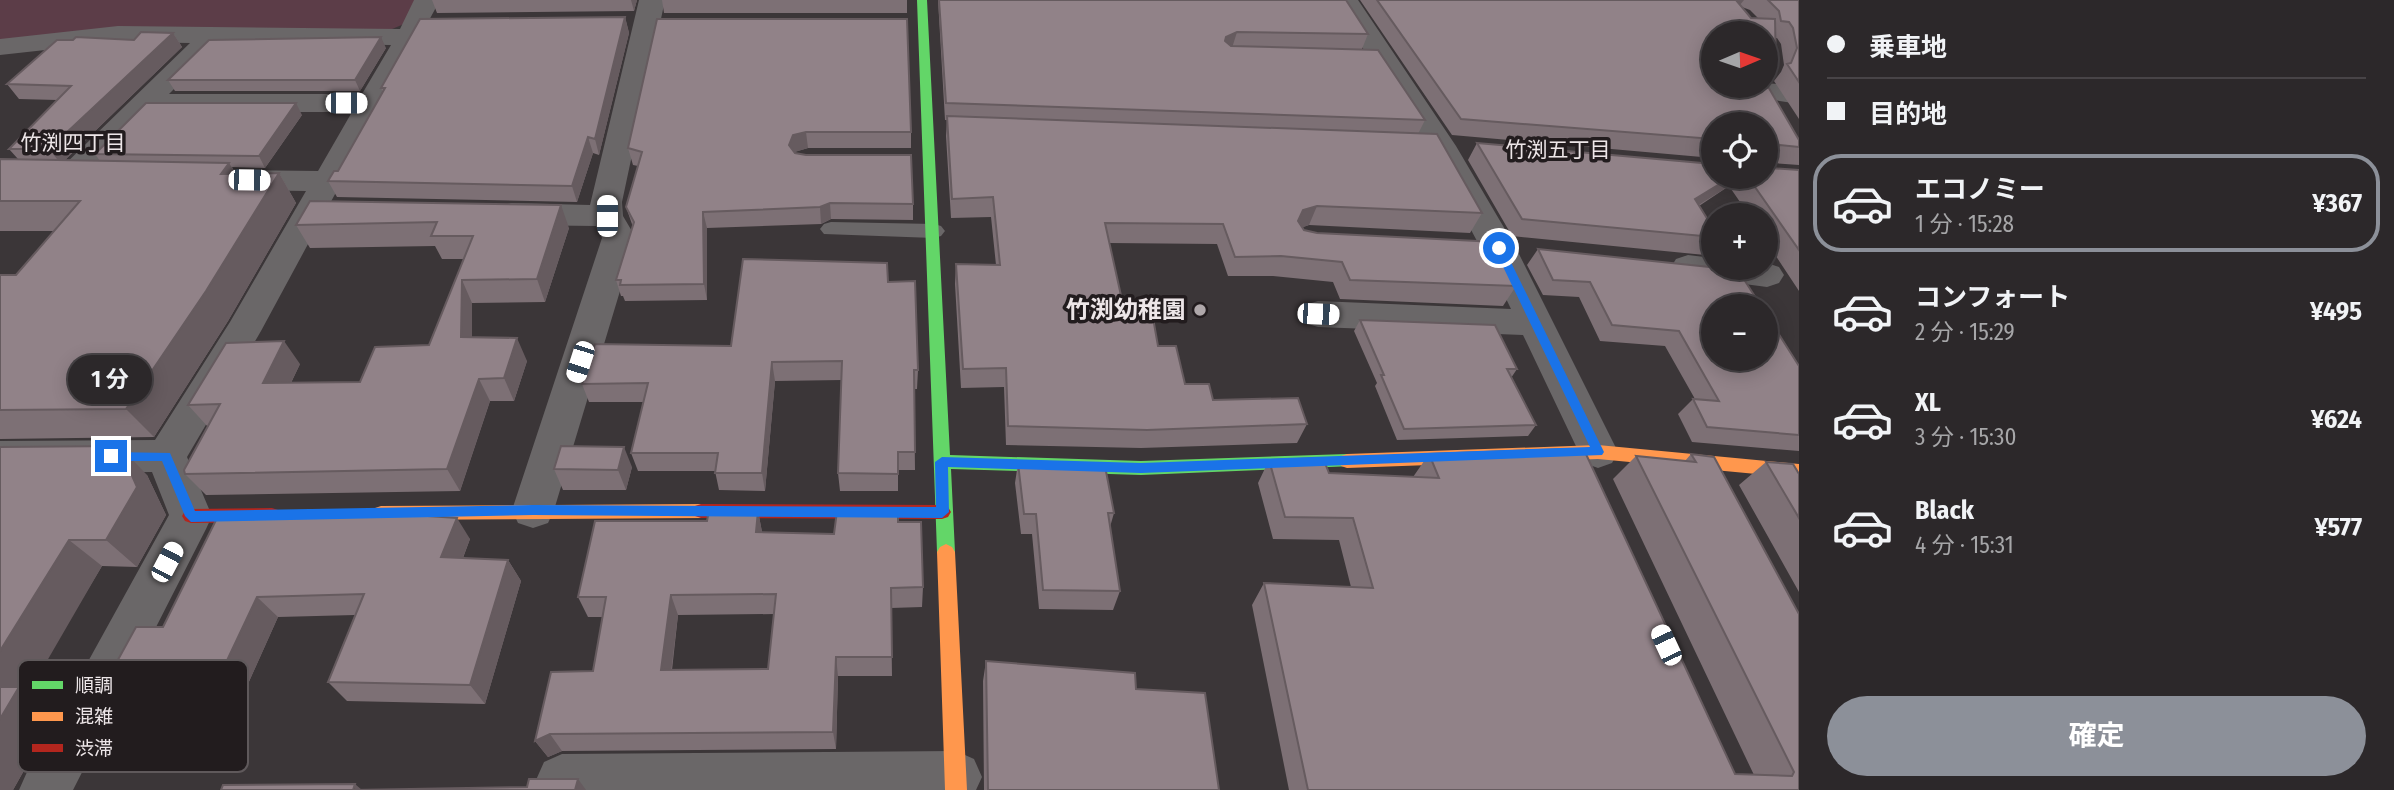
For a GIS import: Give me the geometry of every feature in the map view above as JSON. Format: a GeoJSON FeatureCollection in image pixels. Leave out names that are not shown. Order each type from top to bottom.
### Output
{"type":"FeatureCollection","features":[{"type":"Feature","properties":{"kind":"street"},"geometry":{"type":"LineString","coordinates":[[1345,0],[1369,59],[1499,248],[1535,323],[1590,465]]}},
{"type":"Feature","properties":{"kind":"street"},"geometry":{"type":"LineString","coordinates":[[562,780],[956,784],[942,512],[934,231],[918,160],[935,129],[923,12],[895,24]]}},
{"type":"Feature","properties":{"kind":"street"},"geometry":{"type":"LineString","coordinates":[[533,510],[619,238],[607,216],[607,202],[647,19]]}},
{"type":"Feature","properties":{"kind":"street"},"geometry":{"type":"LineString","coordinates":[[0,47],[118,34],[213,35],[417,20],[443,23]]}},
{"type":"Feature","properties":{"kind":"street"},"geometry":{"type":"LineString","coordinates":[[166,456],[243,331],[417,20]]}},
{"type":"Feature","properties":{"kind":"street"},"geometry":{"type":"LineString","coordinates":[[110,178],[58,176],[144,103],[213,35]]}},
{"type":"Feature","properties":{"kind":"street"},"geometry":{"type":"LineString","coordinates":[[1778,84],[1799,95]]}},
{"type":"Feature","properties":{"kind":"street"},"geometry":{"type":"LineString","coordinates":[[1773,98],[1785,126]]}},
{"type":"Feature","properties":{"kind":"street"},"geometry":{"type":"LineString","coordinates":[[144,103],[371,103]]}},
{"type":"Feature","properties":{"kind":"street"},"geometry":{"type":"LineString","coordinates":[[1428,146],[1482,150]]}},
{"type":"Feature","properties":{"kind":"street"},"geometry":{"type":"LineString","coordinates":[[204,179],[318,196],[350,211]]}},
{"type":"Feature","properties":{"kind":"street"},"geometry":{"type":"LineString","coordinates":[[485,214],[607,216]]}},
{"type":"Feature","properties":{"kind":"street"},"geometry":{"type":"LineString","coordinates":[[1458,246],[1539,252]]}},
{"type":"Feature","properties":{"kind":"street"},"geometry":{"type":"LineString","coordinates":[[1660,264],[1701,268]]}},
{"type":"Feature","properties":{"kind":"street"},"geometry":{"type":"LineString","coordinates":[[1318,314],[1535,323]]}},
{"type":"Feature","properties":{"kind":"street"},"geometry":{"type":"LineString","coordinates":[[0,457],[166,456]]}},
{"type":"Feature","properties":{"kind":"street"},"geometry":{"type":"LineString","coordinates":[[166,456],[191,516]]}},
{"type":"Feature","properties":{"kind":"street"},"geometry":{"type":"LineString","coordinates":[[942,462],[1141,468],[1590,465],[1713,480],[1798,473]]}},
{"type":"Feature","properties":{"kind":"street"},"geometry":{"type":"LineString","coordinates":[[369,513],[533,510],[942,512]]}},
{"type":"Feature","properties":{"kind":"street"},"geometry":{"type":"LineString","coordinates":[[191,516],[287,515]]}},
{"type":"Feature","properties":{"kind":"street"},"geometry":{"type":"LineString","coordinates":[[114,660],[191,516]]}},
{"type":"Feature","properties":{"kind":"street"},"geometry":{"type":"LineString","coordinates":[[45,790],[55,772]]}},
{"type":"Feature","properties":{"kind":"lane"},"geometry":{"type":"LineString","coordinates":[[831,229],[934,231]]}},
{"type":"Feature","properties":{"kind":"shaded area"},"geometry":{"type":"Polygon","coordinates":[[[0,0],[416,0],[404,24],[385,32],[0,42],[0,0]]]}},
{"type":"Feature","properties":{"kind":"building"},"geometry":{"type":"Polygon","coordinates":[[[939,0],[1346,0],[1368,34],[1237,32],[1226,37],[1225,41],[1231,46],[1378,50],[1425,120],[946,103],[939,0]]]}},
{"type":"Feature","properties":{"kind":"building"},"geometry":{"type":"Polygon","coordinates":[[[1377,0],[1736,0],[1751,18],[1775,21],[1701,21],[1701,98],[1775,98],[1799,140],[1799,147],[1778,147],[1778,112],[1701,112],[1701,138],[1461,119],[1377,0]]]}},
{"type":"Feature","properties":{"kind":"building"},"geometry":{"type":"Polygon","coordinates":[[[1768,0],[1799,0],[1799,82],[1787,64],[1791,63],[1797,48],[1793,28],[1789,22],[1781,21],[1779,11],[1768,0]]]}},
{"type":"Feature","properties":{"kind":"building"},"geometry":{"type":"Polygon","coordinates":[[[625,17],[595,139],[588,137],[572,186],[328,181],[334,171],[338,171],[420,19],[625,17]]]}},
{"type":"Feature","properties":{"kind":"building"},"geometry":{"type":"Polygon","coordinates":[[[657,19],[907,19],[911,132],[806,132],[793,135],[789,145],[795,153],[806,155],[911,155],[913,204],[830,203],[820,207],[703,212],[704,284],[620,285],[621,280],[616,280],[634,222],[626,207],[642,152],[628,148],[657,19]]]}},
{"type":"Feature","properties":{"kind":"building"},"geometry":{"type":"Polygon","coordinates":[[[141,32],[173,33],[49,149],[9,149],[71,86],[7,84],[57,40],[73,40],[76,37],[134,40],[141,32]]]}},
{"type":"Feature","properties":{"kind":"building"},"geometry":{"type":"Polygon","coordinates":[[[381,37],[355,80],[168,80],[209,40],[381,37]]]}},
{"type":"Feature","properties":{"kind":"building"},"geometry":{"type":"Polygon","coordinates":[[[146,103],[296,103],[259,156],[95,154],[146,103]]]}},
{"type":"Feature","properties":{"kind":"building"},"geometry":{"type":"Polygon","coordinates":[[[947,116],[1437,134],[1482,213],[1317,206],[1303,210],[1298,221],[1304,230],[1317,233],[1497,242],[1516,286],[1350,280],[1342,262],[1281,256],[1235,257],[1223,224],[1105,223],[1122,300],[1150,301],[1158,346],[1176,346],[1185,384],[1209,384],[1213,400],[1298,398],[1307,424],[1147,430],[1008,426],[1006,368],[963,369],[956,264],[1000,265],[993,197],[952,199],[947,116]]]}},
{"type":"Feature","properties":{"kind":"building"},"geometry":{"type":"Polygon","coordinates":[[[1477,143],[1701,163],[1701,189],[1711,189],[1695,199],[1701,209],[1701,236],[1522,219],[1477,143]]]}},
{"type":"Feature","properties":{"kind":"building"},"geometry":{"type":"Polygon","coordinates":[[[0,159],[229,163],[221,174],[279,173],[206,291],[126,409],[0,410],[0,275],[16,275],[80,201],[0,201],[0,159]]]}},
{"type":"Feature","properties":{"kind":"building"},"geometry":{"type":"Polygon","coordinates":[[[1778,169],[1799,170],[1799,250],[1778,220],[1778,203],[1766,203],[1756,189],[1778,189],[1778,169]]]}},
{"type":"Feature","properties":{"kind":"building"},"geometry":{"type":"Polygon","coordinates":[[[310,201],[561,205],[537,279],[462,280],[461,337],[517,338],[504,378],[479,379],[447,469],[185,474],[184,470],[220,404],[188,405],[226,343],[284,341],[263,383],[360,382],[375,347],[429,345],[473,236],[431,236],[437,222],[296,225],[310,201]]]}},
{"type":"Feature","properties":{"kind":"building"},"geometry":{"type":"Polygon","coordinates":[[[1538,249],[1701,266],[1701,280],[1744,280],[1753,294],[1701,294],[1701,370],[1679,331],[1612,325],[1590,282],[1553,280],[1538,249]]]}},
{"type":"Feature","properties":{"kind":"building"},"geometry":{"type":"Polygon","coordinates":[[[743,259],[887,263],[888,282],[915,281],[918,370],[914,370],[915,452],[898,452],[898,474],[838,473],[842,361],[772,362],[762,473],[715,473],[718,453],[631,453],[648,383],[582,384],[595,344],[731,346],[743,259]]]}},
{"type":"Feature","properties":{"kind":"building"},"geometry":{"type":"Polygon","coordinates":[[[1360,320],[1495,325],[1517,369],[1507,369],[1536,425],[1404,429],[1360,320]]]}},
{"type":"Feature","properties":{"kind":"building"},"geometry":{"type":"Polygon","coordinates":[[[1778,333],[1799,366],[1799,435],[1707,427],[1693,399],[1719,401],[1702,371],[1778,371],[1778,333]]]}},
{"type":"Feature","properties":{"kind":"building"},"geometry":{"type":"Polygon","coordinates":[[[119,446],[137,487],[106,540],[69,540],[0,651],[0,447],[119,446]]]}},
{"type":"Feature","properties":{"kind":"building"},"geometry":{"type":"Polygon","coordinates":[[[561,446],[624,447],[618,470],[554,469],[561,446]]]}},
{"type":"Feature","properties":{"kind":"building"},"geometry":{"type":"Polygon","coordinates":[[[1567,449],[1585,452],[1735,774],[1792,776],[1794,772],[1636,456],[1696,462],[1691,454],[1714,457],[1799,614],[1799,790],[1308,790],[1264,583],[1373,588],[1353,518],[1285,517],[1269,460],[1323,458],[1329,473],[1439,478],[1429,454],[1567,449]]]}},
{"type":"Feature","properties":{"kind":"building"},"geometry":{"type":"Polygon","coordinates":[[[1766,462],[1793,464],[1799,474],[1799,518],[1766,462]]]}},
{"type":"Feature","properties":{"kind":"building"},"geometry":{"type":"Polygon","coordinates":[[[1018,463],[1105,466],[1114,513],[1108,513],[1120,591],[1043,590],[1036,514],[1024,514],[1018,463]]]}},
{"type":"Feature","properties":{"kind":"building"},"geometry":{"type":"Polygon","coordinates":[[[709,510],[758,511],[756,532],[834,534],[837,511],[898,511],[898,522],[921,522],[923,587],[891,588],[892,657],[836,657],[833,732],[550,734],[535,741],[551,672],[593,671],[606,597],[578,597],[595,521],[707,521],[709,510]],[[776,594],[671,595],[661,670],[768,669],[776,594]]]}},
{"type":"Feature","properties":{"kind":"building"},"geometry":{"type":"Polygon","coordinates":[[[431,511],[429,516],[457,518],[441,557],[508,560],[470,685],[328,682],[364,594],[257,597],[227,660],[118,660],[136,627],[163,627],[219,514],[431,511]]]}},
{"type":"Feature","properties":{"kind":"building"},"geometry":{"type":"Polygon","coordinates":[[[986,661],[1135,673],[1136,689],[1205,693],[1219,790],[988,790],[986,661]]]}},
{"type":"Feature","properties":{"kind":"building"},"geometry":{"type":"Polygon","coordinates":[[[0,687],[18,687],[18,689],[0,719],[0,687]]]}},
{"type":"Feature","properties":{"kind":"building"},"geometry":{"type":"Polygon","coordinates":[[[529,779],[578,779],[575,790],[353,790],[527,787],[529,779]]]}},
{"type":"Feature","properties":{"kind":"building"},"geometry":{"type":"Polygon","coordinates":[[[355,784],[353,790],[221,790],[223,785],[355,784]]]}},
{"type":"Feature","properties":{"kind":"traffic: fast"},"geometry":{"type":"LineString","coordinates":[[922,0],[946,552]]}},
{"type":"Feature","properties":{"kind":"traffic: fast"},"geometry":{"type":"LineString","coordinates":[[942,462],[1141,468],[1347,461]]}},
{"type":"Feature","properties":{"kind":"traffic: slow"},"geometry":{"type":"LineString","coordinates":[[1347,461],[1598,452],[1799,471]]}},
{"type":"Feature","properties":{"kind":"traffic: slow"},"geometry":{"type":"LineString","coordinates":[[381,513],[701,511]]}},
{"type":"Feature","properties":{"kind":"traffic: slow"},"geometry":{"type":"LineString","coordinates":[[946,552],[956,790]]}},
{"type":"Feature","properties":{"kind":"traffic: jam"},"geometry":{"type":"LineString","coordinates":[[701,511],[942,512]]}},
{"type":"Feature","properties":{"kind":"traffic: jam"},"geometry":{"type":"LineString","coordinates":[[191,516],[272,515]]}},
{"type":"Feature","properties":{"kind":"place","name":"竹渕幼稚園"},"geometry":{"type":"Point","coordinates":[1200,310]}},
{"type":"Feature","properties":{"kind":"district","name":"竹渕四丁目"},"geometry":{"type":"Point","coordinates":[73,143]}},
{"type":"Feature","properties":{"kind":"district","name":"竹渕五丁目"},"geometry":{"type":"Point","coordinates":[1558,150]}},
{"type":"Feature","properties":{"kind":"route"},"geometry":{"type":"LineString","coordinates":[[111,456],[166,456],[191,516],[533,510],[942,512],[942,462],[1141,468],[1598,452],[1499,248]]}}]}
